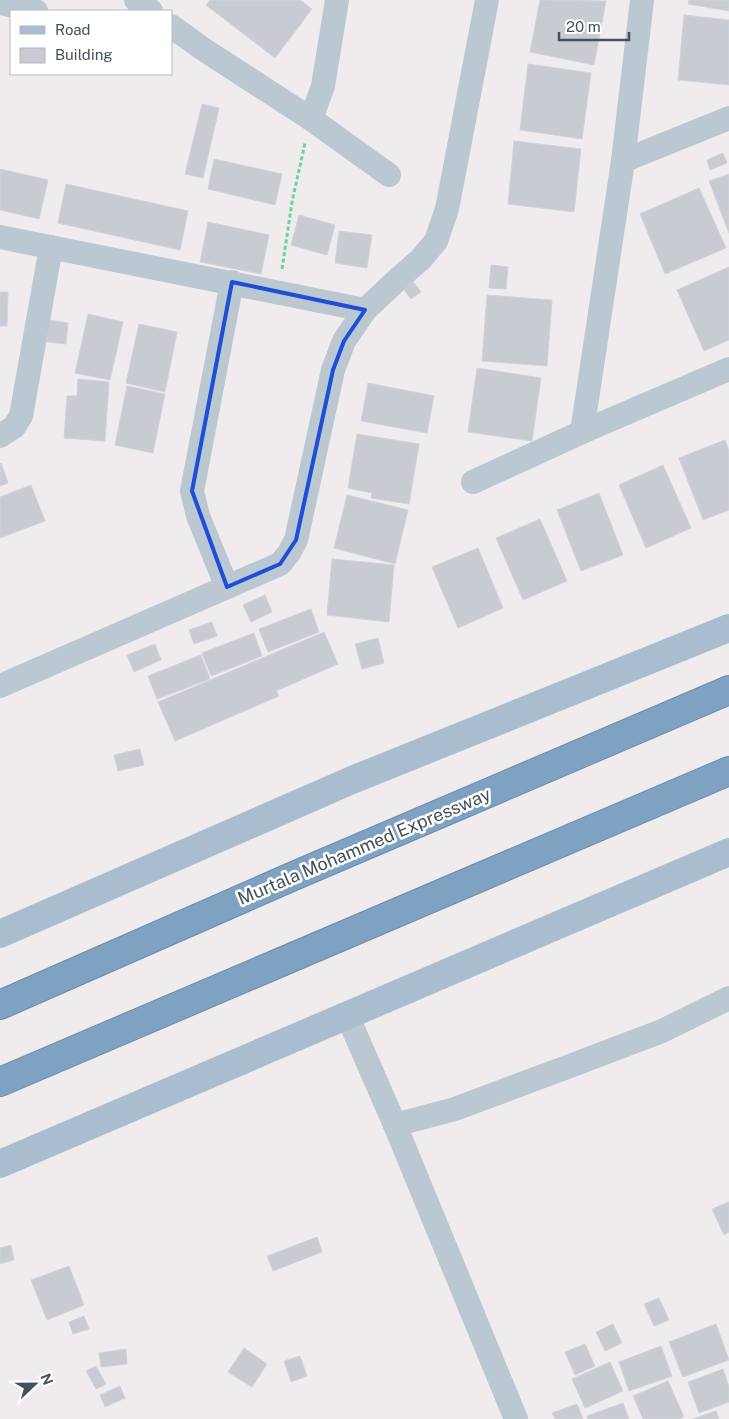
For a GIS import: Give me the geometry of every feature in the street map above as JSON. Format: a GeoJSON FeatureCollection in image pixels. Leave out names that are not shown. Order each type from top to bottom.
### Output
{"type":"FeatureCollection","features":[{"type":"Feature","properties":{"kind":"highway","name":"Murtala Mohammed Expressway"},"geometry":{"type":"LineString","coordinates":[[0,1005],[296,875],[729,690]]}},
{"type":"Feature","properties":{"kind":"highway"},"geometry":{"type":"LineString","coordinates":[[0,1082],[729,772]]}},
{"type":"Feature","properties":{"kind":"main road"},"geometry":{"type":"LineString","coordinates":[[0,934],[352,780],[729,628]]}},
{"type":"Feature","properties":{"kind":"main road"},"geometry":{"type":"LineString","coordinates":[[0,1164],[729,852]]}},
{"type":"Feature","properties":{"kind":"street"},"geometry":{"type":"LineString","coordinates":[[136,0],[150,10]]}},
{"type":"Feature","properties":{"kind":"street"},"geometry":{"type":"LineString","coordinates":[[311,119],[322,86],[337,0]]}},
{"type":"Feature","properties":{"kind":"street"},"geometry":{"type":"LineString","coordinates":[[0,686],[280,564],[290,553],[296,540],[334,370],[344,341],[365,310],[421,260],[436,241],[447,209],[487,0]]}},
{"type":"Feature","properties":{"kind":"street"},"geometry":{"type":"LineString","coordinates":[[582,432],[623,161],[642,0]]}},
{"type":"Feature","properties":{"kind":"street"},"geometry":{"type":"LineString","coordinates":[[0,3],[32,10]]}},
{"type":"Feature","properties":{"kind":"street"},"geometry":{"type":"LineString","coordinates":[[172,27],[311,119],[388,175]]}},
{"type":"Feature","properties":{"kind":"street"},"geometry":{"type":"LineString","coordinates":[[172,42],[203,49]]}},
{"type":"Feature","properties":{"kind":"street"},"geometry":{"type":"LineString","coordinates":[[623,161],[729,118]]}},
{"type":"Feature","properties":{"kind":"street"},"geometry":{"type":"LineString","coordinates":[[0,237],[365,310]]}},
{"type":"Feature","properties":{"kind":"street"},"geometry":{"type":"LineString","coordinates":[[0,436],[14,427],[10,415],[51,247]]}},
{"type":"Feature","properties":{"kind":"street"},"geometry":{"type":"LineString","coordinates":[[226,587],[198,516],[192,491],[232,282]]}},
{"type":"Feature","properties":{"kind":"street"},"geometry":{"type":"LineString","coordinates":[[473,482],[582,432],[729,369]]}},
{"type":"Feature","properties":{"kind":"street"},"geometry":{"type":"LineString","coordinates":[[395,1125],[455,1109],[570,1066],[662,1031],[729,998]]}},
{"type":"Feature","properties":{"kind":"street"},"geometry":{"type":"LineString","coordinates":[[347,1015],[395,1125],[516,1419]]}},
{"type":"Feature","properties":{"kind":"path"},"geometry":{"type":"LineString","coordinates":[[279,292],[292,202],[311,119]]}},
{"type":"Feature","properties":{"kind":"highlighted area"},"geometry":{"type":"Polygon","coordinates":[[[232,282],[365,310],[344,341],[333,370],[296,540],[280,564],[227,587],[192,491],[197,456],[232,282]]]}},
{"type":"Feature","properties":{"kind":"building"},"geometry":{"type":"Polygon","coordinates":[[[210,0],[300,0],[312,9],[275,58],[206,5],[210,0]]]}},
{"type":"Feature","properties":{"kind":"building"},"geometry":{"type":"Polygon","coordinates":[[[540,0],[606,1],[594,65],[530,52],[540,0]]]}},
{"type":"Feature","properties":{"kind":"building"},"geometry":{"type":"Polygon","coordinates":[[[689,0],[729,0],[729,11],[688,4],[689,0]]]}},
{"type":"Feature","properties":{"kind":"building"},"geometry":{"type":"Polygon","coordinates":[[[684,15],[729,20],[729,85],[678,80],[684,15]]]}},
{"type":"Feature","properties":{"kind":"building"},"geometry":{"type":"Polygon","coordinates":[[[528,64],[591,73],[582,139],[520,130],[528,64]]]}},
{"type":"Feature","properties":{"kind":"building"},"geometry":{"type":"Polygon","coordinates":[[[202,104],[219,108],[203,178],[185,174],[202,104]]]}},
{"type":"Feature","properties":{"kind":"building"},"geometry":{"type":"Polygon","coordinates":[[[514,141],[581,149],[574,212],[508,204],[514,141]]]}},
{"type":"Feature","properties":{"kind":"building"},"geometry":{"type":"Polygon","coordinates":[[[723,153],[727,163],[710,170],[707,160],[723,153]]]}},
{"type":"Feature","properties":{"kind":"building"},"geometry":{"type":"Polygon","coordinates":[[[214,159],[282,174],[275,205],[208,189],[214,159]]]}},
{"type":"Feature","properties":{"kind":"building"},"geometry":{"type":"Polygon","coordinates":[[[0,169],[48,180],[39,219],[0,210],[0,169]]]}},
{"type":"Feature","properties":{"kind":"building"},"geometry":{"type":"Polygon","coordinates":[[[729,174],[729,233],[709,181],[729,174]]]}},
{"type":"Feature","properties":{"kind":"building"},"geometry":{"type":"Polygon","coordinates":[[[66,184],[188,211],[180,250],[58,223],[66,184]]]}},
{"type":"Feature","properties":{"kind":"building"},"geometry":{"type":"Polygon","coordinates":[[[699,188],[726,248],[665,274],[640,214],[699,188]]]}},
{"type":"Feature","properties":{"kind":"building"},"geometry":{"type":"Polygon","coordinates":[[[299,215],[335,225],[327,255],[291,245],[299,215]]]}},
{"type":"Feature","properties":{"kind":"building"},"geometry":{"type":"Polygon","coordinates":[[[208,222],[269,235],[261,274],[200,262],[208,222]]]}},
{"type":"Feature","properties":{"kind":"building"},"geometry":{"type":"Polygon","coordinates":[[[339,231],[372,235],[367,268],[335,263],[339,231]]]}},
{"type":"Feature","properties":{"kind":"building"},"geometry":{"type":"Polygon","coordinates":[[[399,263],[421,292],[411,299],[390,270],[399,263]]]}},
{"type":"Feature","properties":{"kind":"building"},"geometry":{"type":"Polygon","coordinates":[[[491,265],[508,267],[506,289],[489,288],[491,265]]]}},
{"type":"Feature","properties":{"kind":"building"},"geometry":{"type":"Polygon","coordinates":[[[729,267],[729,340],[704,351],[677,290],[729,267]]]}},
{"type":"Feature","properties":{"kind":"building"},"geometry":{"type":"Polygon","coordinates":[[[0,292],[8,292],[7,326],[0,326],[0,292]]]}},
{"type":"Feature","properties":{"kind":"building"},"geometry":{"type":"Polygon","coordinates":[[[487,295],[552,300],[547,366],[482,361],[487,295]]]}},
{"type":"Feature","properties":{"kind":"building"},"geometry":{"type":"Polygon","coordinates":[[[88,314],[123,322],[110,380],[75,373],[88,314]]]}},
{"type":"Feature","properties":{"kind":"building"},"geometry":{"type":"Polygon","coordinates":[[[49,320],[68,323],[66,344],[47,342],[49,320]]]}},
{"type":"Feature","properties":{"kind":"building"},"geometry":{"type":"Polygon","coordinates":[[[139,324],[177,332],[165,392],[126,383],[139,324]]]}},
{"type":"Feature","properties":{"kind":"building"},"geometry":{"type":"Polygon","coordinates":[[[477,368],[541,378],[532,441],[468,432],[477,368]]]}},
{"type":"Feature","properties":{"kind":"building"},"geometry":{"type":"Polygon","coordinates":[[[78,379],[109,382],[105,441],[64,438],[67,396],[77,396],[78,379]]]}},
{"type":"Feature","properties":{"kind":"building"},"geometry":{"type":"Polygon","coordinates":[[[368,383],[434,396],[427,433],[361,421],[368,383]]]}},
{"type":"Feature","properties":{"kind":"building"},"geometry":{"type":"Polygon","coordinates":[[[127,386],[165,394],[153,453],[115,445],[127,386]]]}},
{"type":"Feature","properties":{"kind":"building"},"geometry":{"type":"Polygon","coordinates":[[[357,434],[419,444],[409,504],[371,498],[372,493],[348,488],[357,434]]]}},
{"type":"Feature","properties":{"kind":"building"},"geometry":{"type":"Polygon","coordinates":[[[725,440],[729,451],[729,510],[703,520],[679,458],[725,440]]]}},
{"type":"Feature","properties":{"kind":"building"},"geometry":{"type":"Polygon","coordinates":[[[0,464],[8,483],[0,486],[0,464]]]}},
{"type":"Feature","properties":{"kind":"building"},"geometry":{"type":"Polygon","coordinates":[[[663,465],[691,528],[646,548],[619,485],[663,465]]]}},
{"type":"Feature","properties":{"kind":"building"},"geometry":{"type":"Polygon","coordinates":[[[31,485],[45,521],[0,538],[0,497],[31,485]]]}},
{"type":"Feature","properties":{"kind":"building"},"geometry":{"type":"Polygon","coordinates":[[[599,493],[623,555],[581,571],[557,510],[599,493]]]}},
{"type":"Feature","properties":{"kind":"building"},"geometry":{"type":"Polygon","coordinates":[[[347,495],[408,510],[395,564],[334,548],[347,495]]]}},
{"type":"Feature","properties":{"kind":"building"},"geometry":{"type":"Polygon","coordinates":[[[540,519],[567,581],[523,600],[496,538],[540,519]]]}},
{"type":"Feature","properties":{"kind":"building"},"geometry":{"type":"Polygon","coordinates":[[[478,548],[503,608],[458,628],[432,567],[478,548]]]}},
{"type":"Feature","properties":{"kind":"building"},"geometry":{"type":"Polygon","coordinates":[[[332,559],[394,565],[389,622],[327,615],[332,559]]]}},
{"type":"Feature","properties":{"kind":"building"},"geometry":{"type":"Polygon","coordinates":[[[265,595],[272,612],[251,622],[243,605],[265,595]]]}},
{"type":"Feature","properties":{"kind":"building"},"geometry":{"type":"Polygon","coordinates":[[[311,609],[319,632],[268,652],[259,629],[311,609]]]}},
{"type":"Feature","properties":{"kind":"building"},"geometry":{"type":"Polygon","coordinates":[[[212,622],[217,636],[194,644],[189,630],[212,622]]]}},
{"type":"Feature","properties":{"kind":"building"},"geometry":{"type":"Polygon","coordinates":[[[324,632],[338,664],[276,691],[279,696],[175,741],[158,702],[324,632]]]}},
{"type":"Feature","properties":{"kind":"building"},"geometry":{"type":"Polygon","coordinates":[[[254,633],[262,656],[211,676],[202,653],[254,633]]]}},
{"type":"Feature","properties":{"kind":"building"},"geometry":{"type":"Polygon","coordinates":[[[378,638],[384,663],[362,669],[355,644],[378,638]]]}},
{"type":"Feature","properties":{"kind":"building"},"geometry":{"type":"Polygon","coordinates":[[[155,644],[161,660],[134,672],[127,655],[155,644]]]}},
{"type":"Feature","properties":{"kind":"building"},"geometry":{"type":"Polygon","coordinates":[[[201,655],[210,679],[157,699],[148,676],[201,655]]]}},
{"type":"Feature","properties":{"kind":"building"},"geometry":{"type":"Polygon","coordinates":[[[140,749],[144,765],[118,771],[114,755],[140,749]]]}},
{"type":"Feature","properties":{"kind":"building"},"geometry":{"type":"Polygon","coordinates":[[[729,1202],[729,1232],[724,1235],[712,1209],[729,1202]]]}},
{"type":"Feature","properties":{"kind":"building"},"geometry":{"type":"Polygon","coordinates":[[[317,1237],[322,1252],[273,1271],[267,1256],[317,1237]]]}},
{"type":"Feature","properties":{"kind":"building"},"geometry":{"type":"Polygon","coordinates":[[[11,1245],[14,1260],[0,1264],[0,1248],[11,1245]]]}},
{"type":"Feature","properties":{"kind":"building"},"geometry":{"type":"Polygon","coordinates":[[[69,1266],[84,1305],[47,1320],[31,1280],[69,1266]]]}},
{"type":"Feature","properties":{"kind":"building"},"geometry":{"type":"Polygon","coordinates":[[[659,1298],[669,1320],[654,1326],[644,1304],[659,1298]]]}},
{"type":"Feature","properties":{"kind":"building"},"geometry":{"type":"Polygon","coordinates":[[[84,1316],[89,1329],[73,1334],[69,1322],[84,1316]]]}},
{"type":"Feature","properties":{"kind":"building"},"geometry":{"type":"Polygon","coordinates":[[[613,1324],[622,1343],[605,1351],[596,1332],[613,1324]]]}},
{"type":"Feature","properties":{"kind":"building"},"geometry":{"type":"Polygon","coordinates":[[[716,1324],[729,1360],[683,1377],[669,1342],[716,1324]]]}},
{"type":"Feature","properties":{"kind":"building"},"geometry":{"type":"Polygon","coordinates":[[[585,1344],[595,1366],[575,1375],[565,1352],[585,1344]]]}},
{"type":"Feature","properties":{"kind":"building"},"geometry":{"type":"Polygon","coordinates":[[[661,1346],[672,1376],[629,1391],[619,1362],[661,1346]]]}},
{"type":"Feature","properties":{"kind":"building"},"geometry":{"type":"Polygon","coordinates":[[[244,1348],[267,1364],[252,1387],[228,1372],[244,1348]]]}},
{"type":"Feature","properties":{"kind":"building"},"geometry":{"type":"Polygon","coordinates":[[[126,1349],[127,1364],[101,1367],[99,1353],[126,1349]]]}},
{"type":"Feature","properties":{"kind":"building"},"geometry":{"type":"Polygon","coordinates":[[[300,1356],[307,1376],[291,1382],[284,1361],[300,1356]]]}},
{"type":"Feature","properties":{"kind":"building"},"geometry":{"type":"Polygon","coordinates":[[[610,1362],[623,1391],[585,1408],[572,1379],[610,1362]]]}},
{"type":"Feature","properties":{"kind":"building"},"geometry":{"type":"Polygon","coordinates":[[[96,1366],[106,1384],[96,1389],[86,1371],[96,1366]]]}},
{"type":"Feature","properties":{"kind":"building"},"geometry":{"type":"Polygon","coordinates":[[[723,1369],[729,1387],[729,1402],[699,1413],[688,1382],[723,1369]]]}},
{"type":"Feature","properties":{"kind":"building"},"geometry":{"type":"Polygon","coordinates":[[[668,1381],[684,1417],[680,1419],[643,1419],[633,1396],[668,1381]]]}},
{"type":"Feature","properties":{"kind":"building"},"geometry":{"type":"Polygon","coordinates":[[[120,1386],[125,1398],[105,1407],[100,1395],[120,1386]]]}},
{"type":"Feature","properties":{"kind":"building"},"geometry":{"type":"Polygon","coordinates":[[[623,1403],[629,1419],[588,1419],[587,1416],[623,1403]]]}},
{"type":"Feature","properties":{"kind":"building"},"geometry":{"type":"Polygon","coordinates":[[[577,1404],[583,1419],[555,1419],[552,1413],[577,1404]]]}},
{"type":"Feature","properties":{"kind":"building"},"geometry":{"type":"Polygon","coordinates":[[[716,1411],[719,1419],[693,1419],[716,1411]]]}}]}
